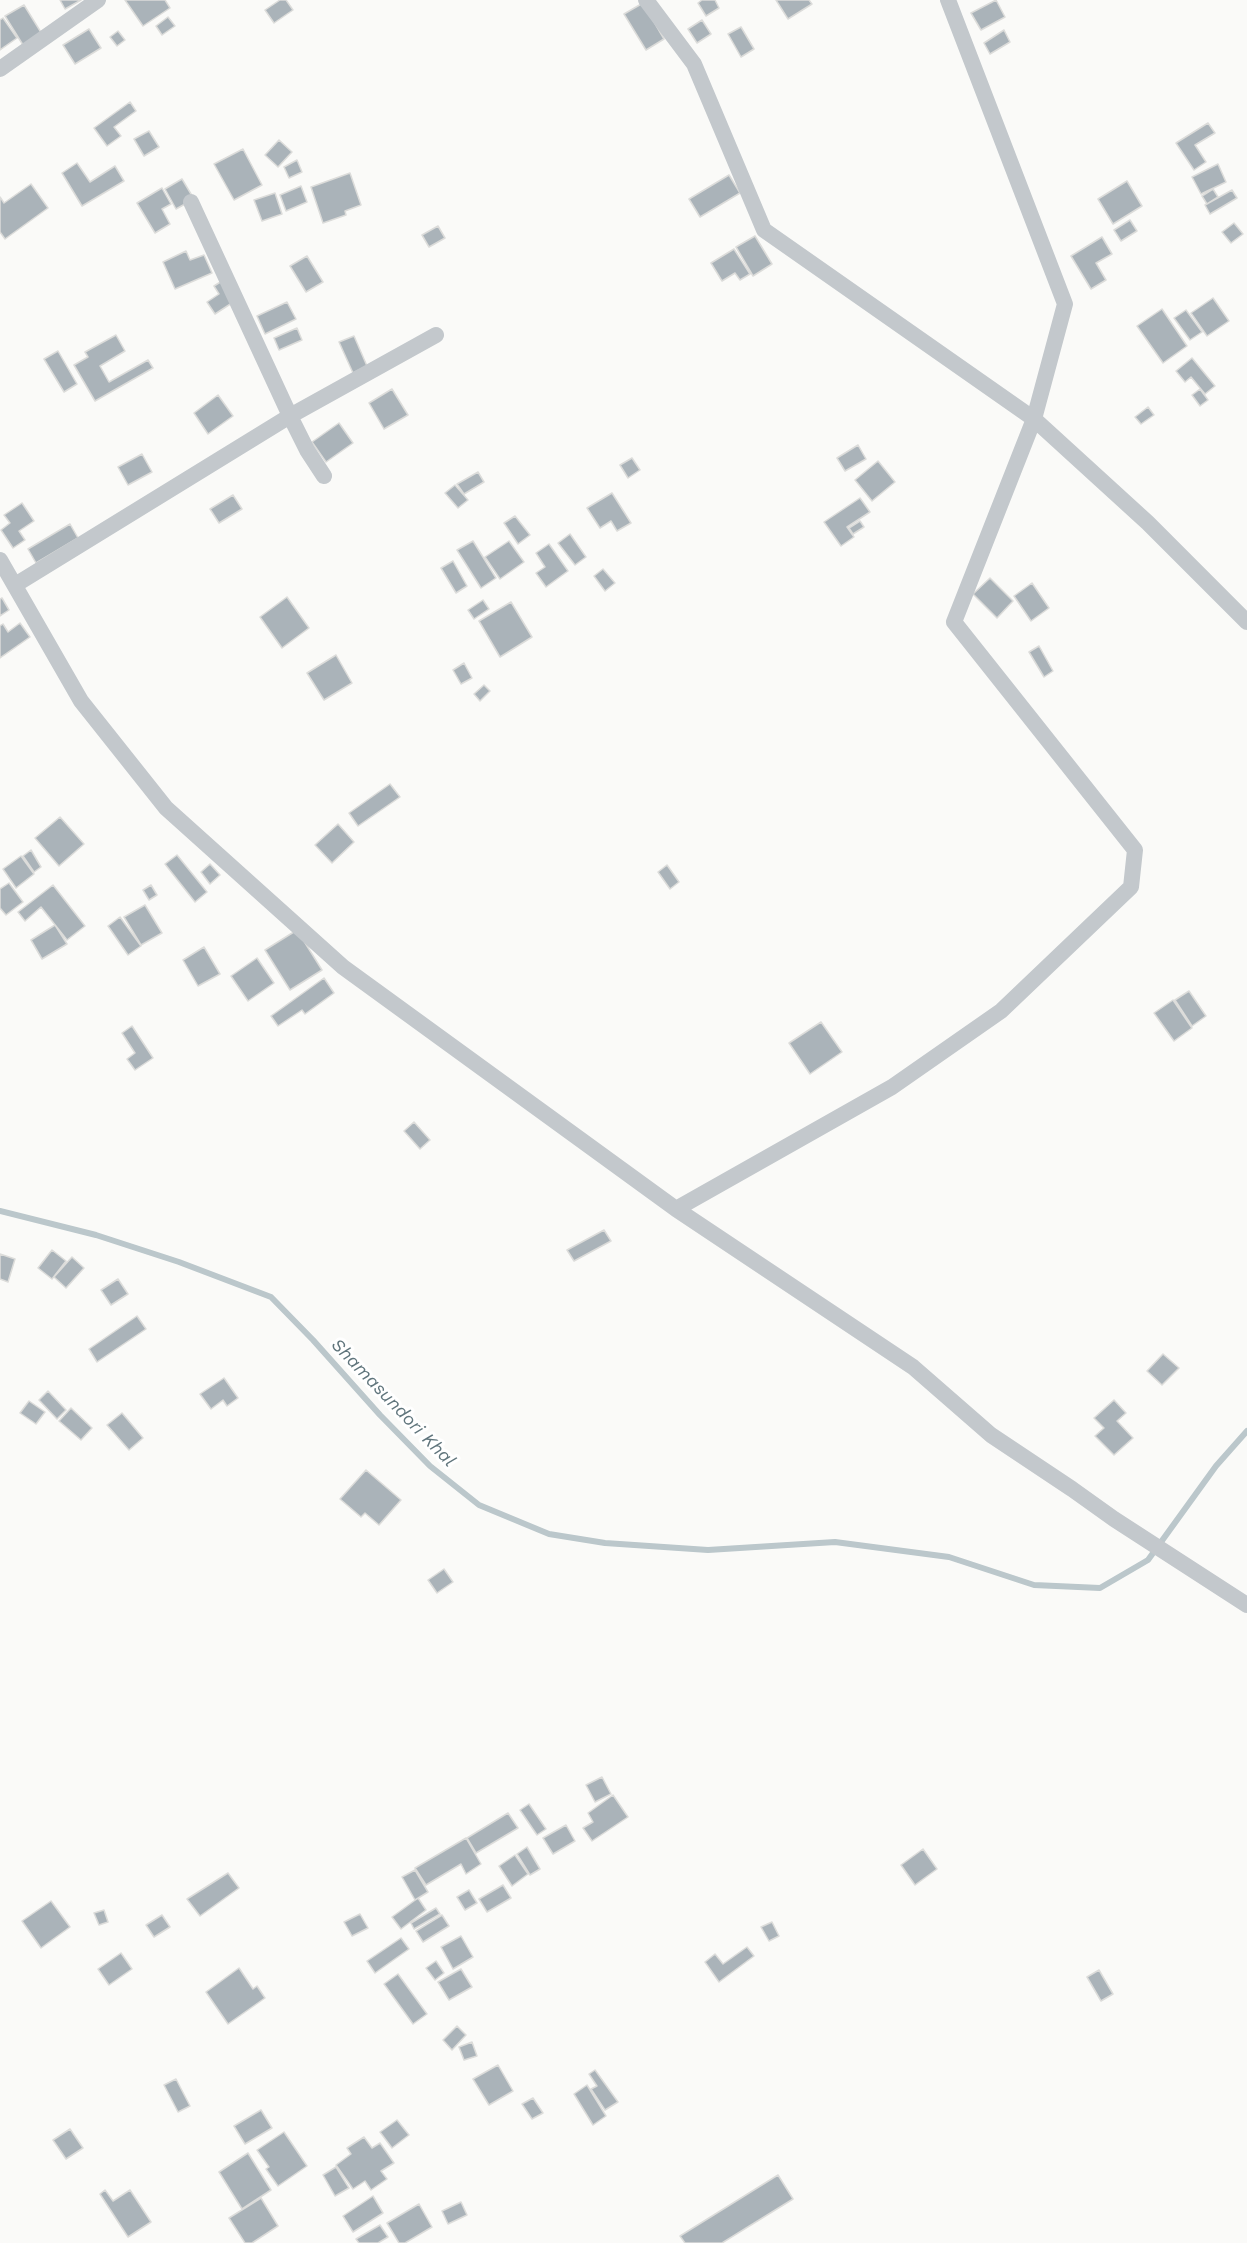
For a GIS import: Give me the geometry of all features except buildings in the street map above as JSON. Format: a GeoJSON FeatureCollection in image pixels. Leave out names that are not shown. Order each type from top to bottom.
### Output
{"type":"FeatureCollection","features":[{"type":"Feature","properties":{"kind":"street"},"geometry":{"type":"LineString","coordinates":[[0,69],[98,0]]}},
{"type":"Feature","properties":{"kind":"street"},"geometry":{"type":"LineString","coordinates":[[646,0],[694,64],[764,230],[1034,419],[1148,523],[1247,622]]}},
{"type":"Feature","properties":{"kind":"street"},"geometry":{"type":"LineString","coordinates":[[676,1209],[892,1087],[1001,1011],[1131,887],[1135,850],[954,622],[1034,419],[1065,304],[948,0]]}},
{"type":"Feature","properties":{"kind":"street"},"geometry":{"type":"LineString","coordinates":[[190,202],[290,416],[307,450],[324,476]]}},
{"type":"Feature","properties":{"kind":"street"},"geometry":{"type":"LineString","coordinates":[[15,585],[290,416],[436,335]]}},
{"type":"Feature","properties":{"kind":"street"},"geometry":{"type":"LineString","coordinates":[[0,560],[81,701],[166,808],[343,967],[676,1209],[913,1367],[991,1435],[1114,1519],[1247,1605]]}},
{"type":"Feature","properties":{"kind":"waterway","name":"Shamasundori Khal"},"geometry":{"type":"LineString","coordinates":[[0,1211],[96,1235],[179,1262],[271,1297],[430,1466],[479,1505],[549,1534],[605,1543],[708,1550],[835,1542],[949,1557],[1034,1585],[1100,1588],[1148,1560],[1216,1466],[1247,1431]]}}]}
